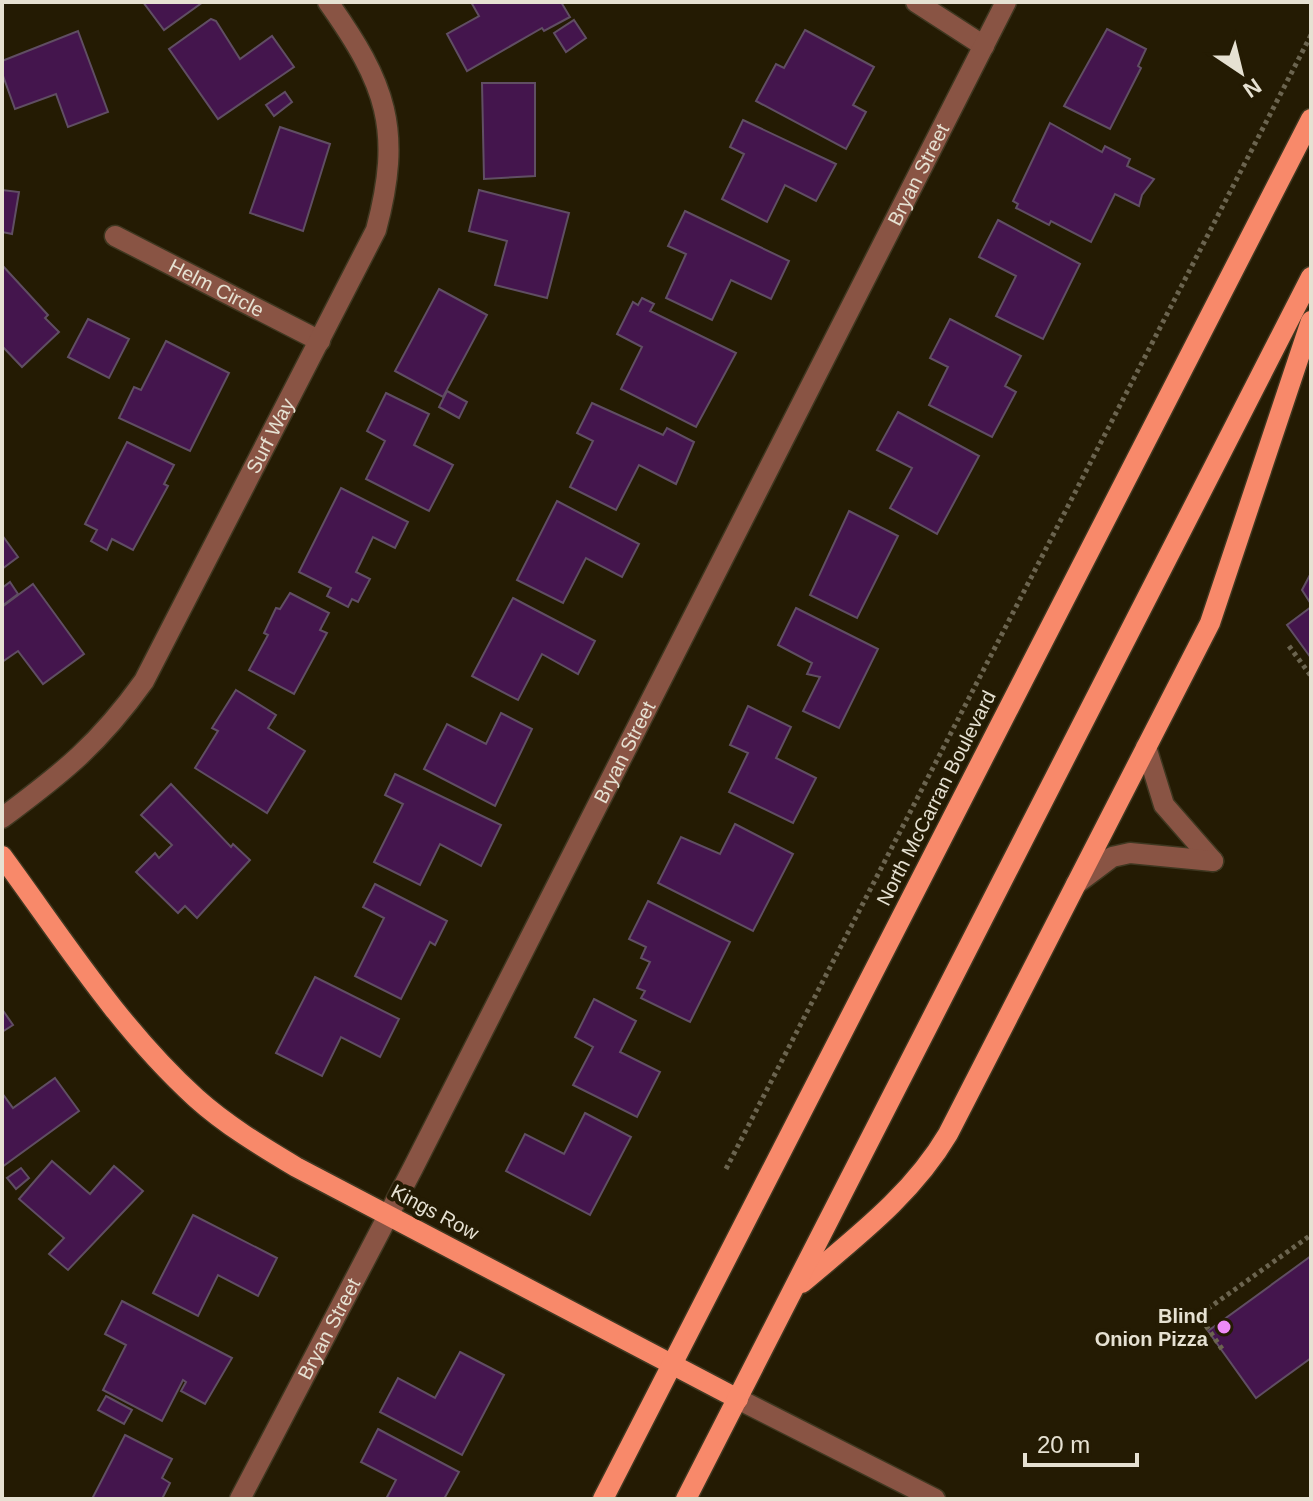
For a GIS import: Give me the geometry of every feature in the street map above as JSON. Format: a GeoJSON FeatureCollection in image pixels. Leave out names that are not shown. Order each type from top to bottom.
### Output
{"type":"FeatureCollection","features":[{"type":"Feature","properties":{"kind":"main road","name":"North McCarran Boulevard"},"geometry":{"type":"LineString","coordinates":[[603,1499],[674,1366],[1311,119]]}},
{"type":"Feature","properties":{"kind":"main road"},"geometry":{"type":"LineString","coordinates":[[686,1499],[1311,277]]}},
{"type":"Feature","properties":{"kind":"main road"},"geometry":{"type":"LineString","coordinates":[[793,1291],[895,1203],[928,1168],[1210,623],[1229,576],[1311,321]]}},
{"type":"Feature","properties":{"kind":"main road","name":"Kings Row"},"geometry":{"type":"LineString","coordinates":[[2,856],[114,1009],[153,1056],[198,1100],[245,1136],[283,1159],[738,1399]]}},
{"type":"Feature","properties":{"kind":"street","name":"Surf Way"},"geometry":{"type":"LineString","coordinates":[[2,818],[71,767],[110,728],[144,681],[376,230],[387,189],[389,141],[381,94],[364,52],[328,2]]}},
{"type":"Feature","properties":{"kind":"street"},"geometry":{"type":"LineString","coordinates":[[916,2],[984,46]]}},
{"type":"Feature","properties":{"kind":"street","name":"Bryan Street"},"geometry":{"type":"LineString","coordinates":[[240,1499],[389,1214],[1006,2]]}},
{"type":"Feature","properties":{"kind":"street","name":"Helm Circle"},"geometry":{"type":"LineString","coordinates":[[115,236],[320,341]]}},
{"type":"Feature","properties":{"kind":"street"},"geometry":{"type":"LineString","coordinates":[[1076,884],[1112,857],[1130,853],[1213,861],[1164,805],[1146,747]]}},
{"type":"Feature","properties":{"kind":"street","name":"Kings Row"},"geometry":{"type":"LineString","coordinates":[[738,1399],[935,1499]]}},
{"type":"Feature","properties":{"kind":"path"},"geometry":{"type":"LineString","coordinates":[[726,1169],[1311,35]]}},
{"type":"Feature","properties":{"kind":"path"},"geometry":{"type":"LineString","coordinates":[[1289,646],[1311,676]]}},
{"type":"Feature","properties":{"kind":"path"},"geometry":{"type":"LineString","coordinates":[[1222,1349],[1202,1320],[1206,1310],[1311,1235]]}},
{"type":"Feature","properties":{"kind":"building"},"geometry":{"type":"Polygon","coordinates":[[[143,2],[203,2],[164,30],[143,2]]]}},
{"type":"Feature","properties":{"kind":"building"},"geometry":{"type":"Polygon","coordinates":[[[471,2],[561,2],[570,17],[544,31],[542,28],[467,71],[447,34],[479,16],[471,2]]]}},
{"type":"Feature","properties":{"kind":"building"},"geometry":{"type":"Polygon","coordinates":[[[211,19],[216,21],[240,59],[272,36],[294,67],[218,119],[169,49],[211,19]]]}},
{"type":"Feature","properties":{"kind":"building"},"geometry":{"type":"Polygon","coordinates":[[[574,20],[586,38],[566,52],[554,33],[574,20]]]}},
{"type":"Feature","properties":{"kind":"building"},"geometry":{"type":"Polygon","coordinates":[[[1107,29],[1146,49],[1138,66],[1141,68],[1110,129],[1064,106],[1107,29]]]}},
{"type":"Feature","properties":{"kind":"building"},"geometry":{"type":"Polygon","coordinates":[[[805,30],[874,67],[853,105],[866,112],[846,149],[756,101],[776,64],[784,68],[805,30]]]}},
{"type":"Feature","properties":{"kind":"building"},"geometry":{"type":"Polygon","coordinates":[[[78,31],[108,112],[68,127],[56,94],[15,109],[2,73],[2,61],[78,31]]]}},
{"type":"Feature","properties":{"kind":"building"},"geometry":{"type":"Polygon","coordinates":[[[482,83],[535,83],[535,176],[484,179],[482,83]]]}},
{"type":"Feature","properties":{"kind":"building"},"geometry":{"type":"Polygon","coordinates":[[[285,92],[292,102],[274,116],[266,105],[285,92]]]}},
{"type":"Feature","properties":{"kind":"building"},"geometry":{"type":"Polygon","coordinates":[[[743,120],[836,164],[816,201],[785,185],[767,222],[722,199],[744,154],[730,147],[743,120]]]}},
{"type":"Feature","properties":{"kind":"building"},"geometry":{"type":"Polygon","coordinates":[[[1050,123],[1102,152],[1105,146],[1130,159],[1127,166],[1154,179],[1142,195],[1139,206],[1115,194],[1091,242],[1051,221],[1049,225],[1016,208],[1018,204],[1013,201],[1050,123]]]}},
{"type":"Feature","properties":{"kind":"building"},"geometry":{"type":"Polygon","coordinates":[[[280,127],[330,144],[303,231],[250,213],[280,127]]]}},
{"type":"Feature","properties":{"kind":"building"},"geometry":{"type":"Polygon","coordinates":[[[2,190],[19,192],[12,234],[2,232],[2,190]]]}},
{"type":"Feature","properties":{"kind":"building"},"geometry":{"type":"Polygon","coordinates":[[[479,190],[569,213],[547,298],[495,285],[507,241],[469,231],[479,190]]]}},
{"type":"Feature","properties":{"kind":"building"},"geometry":{"type":"Polygon","coordinates":[[[685,211],[789,261],[771,299],[731,280],[712,320],[666,298],[686,254],[668,246],[685,211]]]}},
{"type":"Feature","properties":{"kind":"building"},"geometry":{"type":"Polygon","coordinates":[[[998,220],[1080,264],[1043,339],[996,316],[1016,276],[979,257],[998,220]]]}},
{"type":"Feature","properties":{"kind":"building"},"geometry":{"type":"Polygon","coordinates":[[[2,265],[48,315],[45,318],[59,332],[22,367],[2,346],[2,265]]]}},
{"type":"Feature","properties":{"kind":"building"},"geometry":{"type":"Polygon","coordinates":[[[439,289],[487,315],[443,397],[395,371],[439,289]]]}},
{"type":"Feature","properties":{"kind":"building"},"geometry":{"type":"Polygon","coordinates":[[[642,298],[654,304],[650,311],[736,353],[696,427],[621,389],[642,347],[617,334],[633,302],[638,305],[642,298]]]}},
{"type":"Feature","properties":{"kind":"building"},"geometry":{"type":"Polygon","coordinates":[[[88,319],[129,339],[109,378],[68,357],[88,319]]]}},
{"type":"Feature","properties":{"kind":"building"},"geometry":{"type":"Polygon","coordinates":[[[950,319],[1021,356],[1005,386],[1016,392],[992,437],[929,405],[948,367],[930,358],[950,319]]]}},
{"type":"Feature","properties":{"kind":"building"},"geometry":{"type":"Polygon","coordinates":[[[166,341],[229,373],[190,451],[119,418],[134,387],[141,390],[166,341]]]}},
{"type":"Feature","properties":{"kind":"building"},"geometry":{"type":"Polygon","coordinates":[[[447,391],[467,402],[459,418],[439,407],[447,391]]]}},
{"type":"Feature","properties":{"kind":"building"},"geometry":{"type":"Polygon","coordinates":[[[386,393],[429,414],[414,445],[453,465],[429,511],[366,479],[385,441],[367,431],[386,393]]]}},
{"type":"Feature","properties":{"kind":"building"},"geometry":{"type":"Polygon","coordinates":[[[592,403],[663,435],[667,428],[694,442],[676,484],[639,465],[616,510],[570,487],[593,441],[577,433],[592,403]]]}},
{"type":"Feature","properties":{"kind":"building"},"geometry":{"type":"Polygon","coordinates":[[[898,412],[979,456],[937,534],[890,508],[912,468],[877,450],[898,412]]]}},
{"type":"Feature","properties":{"kind":"building"},"geometry":{"type":"Polygon","coordinates":[[[127,442],[174,465],[164,484],[168,486],[133,550],[112,539],[107,550],[91,541],[97,530],[85,524],[127,442]]]}},
{"type":"Feature","properties":{"kind":"building"},"geometry":{"type":"Polygon","coordinates":[[[341,488],[408,522],[395,548],[373,537],[356,572],[370,579],[358,602],[352,599],[348,607],[327,596],[331,588],[299,572],[341,488]]]}},
{"type":"Feature","properties":{"kind":"building"},"geometry":{"type":"Polygon","coordinates":[[[557,501],[639,544],[622,577],[586,558],[563,603],[517,580],[557,501]]]}},
{"type":"Feature","properties":{"kind":"building"},"geometry":{"type":"Polygon","coordinates":[[[849,511],[898,536],[857,618],[810,595],[849,511]]]}},
{"type":"Feature","properties":{"kind":"building"},"geometry":{"type":"Polygon","coordinates":[[[2,535],[18,557],[2,569],[2,535]]]}},
{"type":"Feature","properties":{"kind":"building"},"geometry":{"type":"Polygon","coordinates":[[[1311,573],[1311,604],[1302,590],[1311,573]]]}},
{"type":"Feature","properties":{"kind":"building"},"geometry":{"type":"Polygon","coordinates":[[[10,582],[18,594],[2,606],[2,588],[10,582]]]}},
{"type":"Feature","properties":{"kind":"building"},"geometry":{"type":"Polygon","coordinates":[[[33,584],[84,654],[43,684],[18,651],[2,662],[2,607],[33,584]]]}},
{"type":"Feature","properties":{"kind":"building"},"geometry":{"type":"Polygon","coordinates":[[[290,593],[329,613],[320,630],[327,633],[294,694],[249,670],[268,635],[264,633],[276,608],[280,609],[290,593]]]}},
{"type":"Feature","properties":{"kind":"building"},"geometry":{"type":"Polygon","coordinates":[[[513,598],[595,641],[578,674],[542,654],[518,700],[472,676],[513,598]]]}},
{"type":"Feature","properties":{"kind":"building"},"geometry":{"type":"Polygon","coordinates":[[[1311,607],[1311,658],[1287,625],[1311,607]]]}},
{"type":"Feature","properties":{"kind":"building"},"geometry":{"type":"Polygon","coordinates":[[[796,608],[878,649],[839,728],[803,711],[820,677],[807,674],[812,663],[778,645],[796,608]]]}},
{"type":"Feature","properties":{"kind":"building"},"geometry":{"type":"Polygon","coordinates":[[[236,690],[276,715],[268,728],[305,751],[267,813],[195,768],[218,731],[212,728],[236,690]]]}},
{"type":"Feature","properties":{"kind":"building"},"geometry":{"type":"Polygon","coordinates":[[[748,706],[791,727],[776,758],[816,778],[793,823],[729,792],[748,753],[730,745],[748,706]]]}},
{"type":"Feature","properties":{"kind":"building"},"geometry":{"type":"Polygon","coordinates":[[[501,713],[532,729],[495,806],[424,769],[447,724],[486,744],[501,713]]]}},
{"type":"Feature","properties":{"kind":"building"},"geometry":{"type":"Polygon","coordinates":[[[395,774],[501,825],[481,866],[440,844],[420,885],[374,862],[403,804],[385,795],[395,774]]]}},
{"type":"Feature","properties":{"kind":"building"},"geometry":{"type":"Polygon","coordinates":[[[171,784],[231,847],[233,844],[250,860],[197,918],[185,906],[178,913],[136,872],[155,853],[159,858],[172,845],[141,815],[171,784]]]}},
{"type":"Feature","properties":{"kind":"building"},"geometry":{"type":"Polygon","coordinates":[[[735,824],[793,854],[753,931],[658,883],[681,837],[720,854],[735,824]]]}},
{"type":"Feature","properties":{"kind":"building"},"geometry":{"type":"Polygon","coordinates":[[[375,884],[447,921],[435,945],[430,942],[401,999],[355,976],[384,918],[363,907],[375,884]]]}},
{"type":"Feature","properties":{"kind":"building"},"geometry":{"type":"Polygon","coordinates":[[[648,901],[730,942],[690,1022],[641,998],[645,991],[637,988],[650,962],[641,958],[646,947],[629,939],[648,901]]]}},
{"type":"Feature","properties":{"kind":"building"},"geometry":{"type":"Polygon","coordinates":[[[315,977],[399,1019],[380,1057],[341,1037],[322,1076],[276,1053],[315,977]]]}},
{"type":"Feature","properties":{"kind":"building"},"geometry":{"type":"Polygon","coordinates":[[[594,999],[636,1021],[620,1052],[660,1072],[637,1117],[573,1085],[593,1047],[575,1037],[594,999]]]}},
{"type":"Feature","properties":{"kind":"building"},"geometry":{"type":"Polygon","coordinates":[[[2,1009],[13,1025],[2,1032],[2,1009]]]}},
{"type":"Feature","properties":{"kind":"building"},"geometry":{"type":"Polygon","coordinates":[[[55,1078],[79,1111],[2,1167],[2,1093],[13,1108],[55,1078]]]}},
{"type":"Feature","properties":{"kind":"building"},"geometry":{"type":"Polygon","coordinates":[[[585,1113],[631,1137],[590,1215],[506,1171],[525,1134],[564,1154],[585,1113]]]}},
{"type":"Feature","properties":{"kind":"building"},"geometry":{"type":"Polygon","coordinates":[[[52,1161],[90,1194],[114,1166],[143,1191],[68,1270],[49,1254],[64,1238],[19,1199],[52,1161]]]}},
{"type":"Feature","properties":{"kind":"building"},"geometry":{"type":"Polygon","coordinates":[[[21,1168],[29,1178],[16,1189],[7,1178],[21,1168]]]}},
{"type":"Feature","properties":{"kind":"building"},"geometry":{"type":"Polygon","coordinates":[[[193,1215],[277,1258],[258,1296],[218,1275],[198,1316],[153,1293],[193,1215]]]}},
{"type":"Feature","properties":{"kind":"building"},"geometry":{"type":"Polygon","coordinates":[[[1311,1256],[1311,1358],[1256,1398],[1208,1331],[1311,1256]]]}},
{"type":"Feature","properties":{"kind":"building"},"geometry":{"type":"Polygon","coordinates":[[[122,1301],[232,1358],[205,1404],[181,1391],[186,1382],[183,1380],[162,1421],[103,1390],[126,1345],[105,1334],[122,1301]]]}},
{"type":"Feature","properties":{"kind":"building"},"geometry":{"type":"Polygon","coordinates":[[[460,1352],[504,1375],[462,1455],[380,1412],[398,1378],[435,1398],[460,1352]]]}},
{"type":"Feature","properties":{"kind":"building"},"geometry":{"type":"Polygon","coordinates":[[[106,1396],[132,1410],[124,1424],[98,1410],[106,1396]]]}},
{"type":"Feature","properties":{"kind":"building"},"geometry":{"type":"Polygon","coordinates":[[[378,1429],[459,1472],[444,1499],[386,1499],[396,1480],[361,1462],[378,1429]]]}},
{"type":"Feature","properties":{"kind":"building"},"geometry":{"type":"Polygon","coordinates":[[[125,1435],[172,1459],[162,1478],[170,1483],[162,1499],[92,1499],[125,1435]]]}},
{"type":"Feature","properties":{"kind":"place","name":"Blind Onion Pizza"},"geometry":{"type":"Point","coordinates":[1224,1327]}}]}
